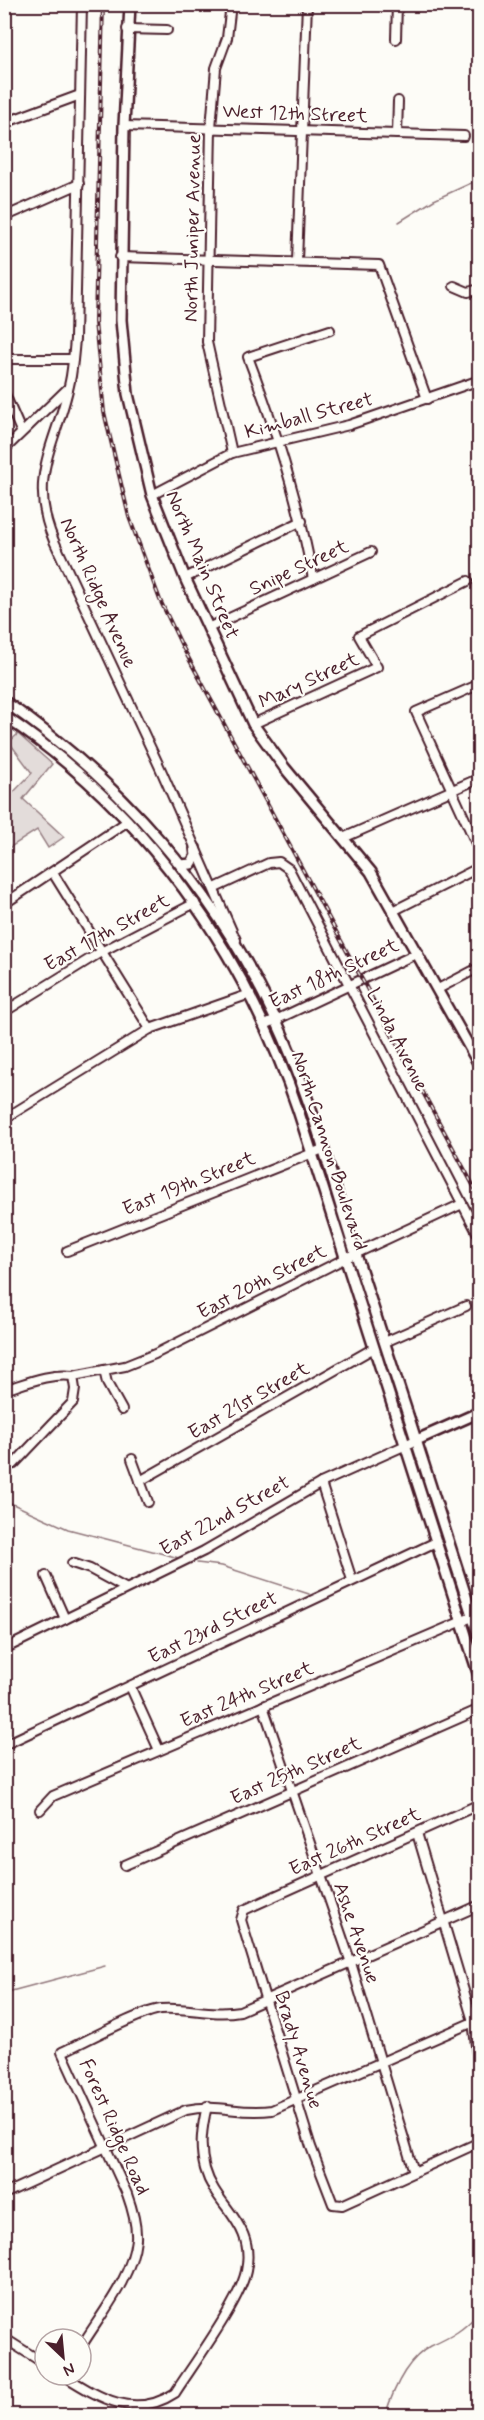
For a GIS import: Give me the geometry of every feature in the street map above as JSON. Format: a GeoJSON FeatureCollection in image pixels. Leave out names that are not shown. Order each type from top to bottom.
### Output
{"type":"FeatureCollection","features":[{"type":"Feature","properties":{"kind":"main road","name":"North Main Street"},"geometry":{"type":"LineString","coordinates":[[130,4],[127,30],[120,257],[121,320],[128,394],[152,495],[185,578],[253,724],[284,767],[371,872],[395,910],[480,1066]]}},
{"type":"Feature","properties":{"kind":"main road","name":"North Cannon Boulevard"},"geometry":{"type":"LineString","coordinates":[[4,702],[58,740],[103,779],[151,828],[217,914],[243,957],[276,1020],[323,1149],[480,1640]]}},
{"type":"Feature","properties":{"kind":"main road","name":"North Cannon Boulevard"},"geometry":{"type":"LineString","coordinates":[[4,716],[61,757],[128,821],[195,903],[250,994],[289,1082],[480,1679]]}},
{"type":"Feature","properties":{"kind":"main road"},"geometry":{"type":"LineString","coordinates":[[181,865],[191,864],[196,856],[195,848]]}},
{"type":"Feature","properties":{"kind":"main road","name":"East 22nd Street"},"geometry":{"type":"LineString","coordinates":[[406,1445],[480,1414]]}},
{"type":"Feature","properties":{"kind":"street","name":"North Ridge Avenue"},"geometry":{"type":"LineString","coordinates":[[82,4],[78,287],[73,359],[68,389],[42,480],[42,507],[47,525],[215,888],[243,957]]}},
{"type":"Feature","properties":{"kind":"street","name":"North Juniper Avenue"},"geometry":{"type":"LineString","coordinates":[[231,4],[227,38],[216,68],[211,128],[207,342],[232,453]]}},
{"type":"Feature","properties":{"kind":"street"},"geometry":{"type":"LineString","coordinates":[[297,261],[300,133],[307,4]]}},
{"type":"Feature","properties":{"kind":"street"},"geometry":{"type":"LineString","coordinates":[[396,39],[398,4]]}},
{"type":"Feature","properties":{"kind":"street"},"geometry":{"type":"LineString","coordinates":[[127,30],[167,30]]}},
{"type":"Feature","properties":{"kind":"street"},"geometry":{"type":"LineString","coordinates":[[4,123],[80,95]]}},
{"type":"Feature","properties":{"kind":"street"},"geometry":{"type":"LineString","coordinates":[[398,102],[398,134]]}},
{"type":"Feature","properties":{"kind":"street","name":"West 12th Street"},"geometry":{"type":"LineString","coordinates":[[124,126],[300,133],[464,136]]}},
{"type":"Feature","properties":{"kind":"street"},"geometry":{"type":"LineString","coordinates":[[4,217],[79,184]]}},
{"type":"Feature","properties":{"kind":"street"},"geometry":{"type":"LineString","coordinates":[[120,257],[297,261],[379,266],[428,399]]}},
{"type":"Feature","properties":{"kind":"street"},"geometry":{"type":"LineString","coordinates":[[454,286],[468,292],[480,289]]}},
{"type":"Feature","properties":{"kind":"street"},"geometry":{"type":"LineString","coordinates":[[313,579],[302,521],[280,441],[248,357],[330,330]]}},
{"type":"Feature","properties":{"kind":"street"},"geometry":{"type":"LineString","coordinates":[[4,359],[73,359]]}},
{"type":"Feature","properties":{"kind":"street","name":"Kimball Street"},"geometry":{"type":"LineString","coordinates":[[152,495],[232,453],[349,425],[480,380]]}},
{"type":"Feature","properties":{"kind":"street"},"geometry":{"type":"LineString","coordinates":[[4,450],[21,431],[68,389]]}},
{"type":"Feature","properties":{"kind":"street"},"geometry":{"type":"LineString","coordinates":[[4,392],[21,431]]}},
{"type":"Feature","properties":{"kind":"street"},"geometry":{"type":"LineString","coordinates":[[185,578],[302,521]]}},
{"type":"Feature","properties":{"kind":"street","name":"Snipe Street"},"geometry":{"type":"LineString","coordinates":[[208,628],[371,552]]}},
{"type":"Feature","properties":{"kind":"street","name":"Mary Street"},"geometry":{"type":"LineString","coordinates":[[253,724],[378,667],[359,636],[468,581]]}},
{"type":"Feature","properties":{"kind":"street"},"geometry":{"type":"LineString","coordinates":[[480,684],[416,712],[480,852]]}},
{"type":"Feature","properties":{"kind":"street"},"geometry":{"type":"LineString","coordinates":[[343,838],[480,778]]}},
{"type":"Feature","properties":{"kind":"street"},"geometry":{"type":"LineString","coordinates":[[4,904],[128,821]]}},
{"type":"Feature","properties":{"kind":"street","name":"Linda Avenue"},"geometry":{"type":"LineString","coordinates":[[215,888],[269,863],[279,862],[292,873],[480,1238]]}},
{"type":"Feature","properties":{"kind":"street"},"geometry":{"type":"LineString","coordinates":[[395,910],[480,867]]}},
{"type":"Feature","properties":{"kind":"street"},"geometry":{"type":"LineString","coordinates":[[52,873],[150,1029]]}},
{"type":"Feature","properties":{"kind":"street","name":"East 17th Street"},"geometry":{"type":"LineString","coordinates":[[4,1012],[101,951],[195,903]]}},
{"type":"Feature","properties":{"kind":"street","name":"East 18th Street"},"geometry":{"type":"LineString","coordinates":[[265,1025],[418,953]]}},
{"type":"Feature","properties":{"kind":"street"},"geometry":{"type":"LineString","coordinates":[[438,989],[480,967]]}},
{"type":"Feature","properties":{"kind":"street","name":"East 18th Street"},"geometry":{"type":"LineString","coordinates":[[4,1119],[150,1029],[250,994]]}},
{"type":"Feature","properties":{"kind":"street","name":"East 19th Street"},"geometry":{"type":"LineString","coordinates":[[67,1251],[323,1149]]}},
{"type":"Feature","properties":{"kind":"street","name":"East 20th Street"},"geometry":{"type":"LineString","coordinates":[[4,1390],[40,1378],[73,1376],[125,1366],[155,1354],[346,1258],[462,1204]]}},
{"type":"Feature","properties":{"kind":"street"},"geometry":{"type":"LineString","coordinates":[[385,1342],[466,1306]]}},
{"type":"Feature","properties":{"kind":"street","name":"East 21st Street"},"geometry":{"type":"LineString","coordinates":[[140,1481],[374,1348]]}},
{"type":"Feature","properties":{"kind":"street"},"geometry":{"type":"LineString","coordinates":[[104,1370],[107,1383],[122,1410]]}},
{"type":"Feature","properties":{"kind":"street"},"geometry":{"type":"LineString","coordinates":[[4,1466],[14,1464],[74,1402],[73,1376]]}},
{"type":"Feature","properties":{"kind":"street","name":"East 22nd Street"},"geometry":{"type":"LineString","coordinates":[[5,1648],[204,1551],[321,1483],[406,1445]]}},
{"type":"Feature","properties":{"kind":"street"},"geometry":{"type":"LineString","coordinates":[[132,1459],[148,1502]]}},
{"type":"Feature","properties":{"kind":"street"},"geometry":{"type":"LineString","coordinates":[[321,1483],[352,1580]]}},
{"type":"Feature","properties":{"kind":"street","name":"East 23rd Street"},"geometry":{"type":"LineString","coordinates":[[4,1745],[436,1542]]}},
{"type":"Feature","properties":{"kind":"street"},"geometry":{"type":"LineString","coordinates":[[72,1563],[90,1569],[125,1588]]}},
{"type":"Feature","properties":{"kind":"street"},"geometry":{"type":"LineString","coordinates":[[46,1576],[65,1619]]}},
{"type":"Feature","properties":{"kind":"street","name":"East 24th Street"},"geometry":{"type":"LineString","coordinates":[[40,1810],[53,1796],[472,1617]]}},
{"type":"Feature","properties":{"kind":"street"},"geometry":{"type":"LineString","coordinates":[[130,1686],[159,1750]]}},
{"type":"Feature","properties":{"kind":"street","name":"Ashe Avenue"},"geometry":{"type":"LineString","coordinates":[[263,1707],[351,1964],[414,2172]]}},
{"type":"Feature","properties":{"kind":"street","name":"East 25th Street"},"geometry":{"type":"LineString","coordinates":[[125,1865],[480,1709]]}},
{"type":"Feature","properties":{"kind":"street","name":"East 26th Street"},"geometry":{"type":"LineString","coordinates":[[244,1910],[480,1804]]}},
{"type":"Feature","properties":{"kind":"street"},"geometry":{"type":"LineString","coordinates":[[417,1833],[476,2020],[480,2079]]}},
{"type":"Feature","properties":{"kind":"street"},"geometry":{"type":"LineString","coordinates":[[265,2001],[480,1905]]}},
{"type":"Feature","properties":{"kind":"street","name":"Brady Avenue"},"geometry":{"type":"LineString","coordinates":[[244,1910],[241,1920],[329,2200],[333,2204],[342,2205],[414,2172]]}},
{"type":"Feature","properties":{"kind":"street","name":"Forest Ridge Road"},"geometry":{"type":"LineString","coordinates":[[93,2327],[133,2257],[136,2237],[135,2218],[107,2147],[62,2052],[158,2009],[178,2008],[222,2014],[240,2011],[265,2001]]}},
{"type":"Feature","properties":{"kind":"street"},"geometry":{"type":"LineString","coordinates":[[4,2194],[186,2110],[207,2106],[256,2112],[272,2110],[476,2020]]}},
{"type":"Feature","properties":{"kind":"street"},"geometry":{"type":"LineString","coordinates":[[84,2387],[116,2406],[149,2408],[163,2403],[175,2393],[243,2282],[248,2253],[246,2238],[240,2224],[205,2171],[201,2132],[207,2106]]}},
{"type":"Feature","properties":{"kind":"street"},"geometry":{"type":"LineString","coordinates":[[414,2172],[480,2142]]}},
{"type":"Feature","properties":{"kind":"street"},"geometry":{"type":"LineString","coordinates":[[4,2338],[33,2356]]}},
{"type":"Feature","properties":{"kind":"shaded area"},"geometry":{"type":"Polygon","coordinates":[[[18,734],[52,764],[23,799],[64,837],[48,848],[37,830],[9,848],[5,840],[5,801],[32,773],[9,742],[18,734]]]}},
{"type":"Feature","properties":{"kind":"waterway"},"geometry":{"type":"LineString","coordinates":[[399,222],[434,200],[480,179]]}},
{"type":"Feature","properties":{"kind":"waterway"},"geometry":{"type":"LineString","coordinates":[[4,1500],[68,1529],[179,1558]]}},
{"type":"Feature","properties":{"kind":"waterway"},"geometry":{"type":"LineString","coordinates":[[197,1563],[222,1566],[309,1594]]}},
{"type":"Feature","properties":{"kind":"waterway"},"geometry":{"type":"LineString","coordinates":[[4,1993],[105,1966]]}},
{"type":"Feature","properties":{"kind":"waterway"},"geometry":{"type":"LineString","coordinates":[[385,2416],[396,2386],[414,2359],[431,2346],[457,2332],[480,2312]]}},
{"type":"Feature","properties":{"kind":"railway"},"geometry":{"type":"LineString","coordinates":[[103,4],[95,322],[104,412],[129,517],[160,600],[182,646],[480,1198]]}}]}
